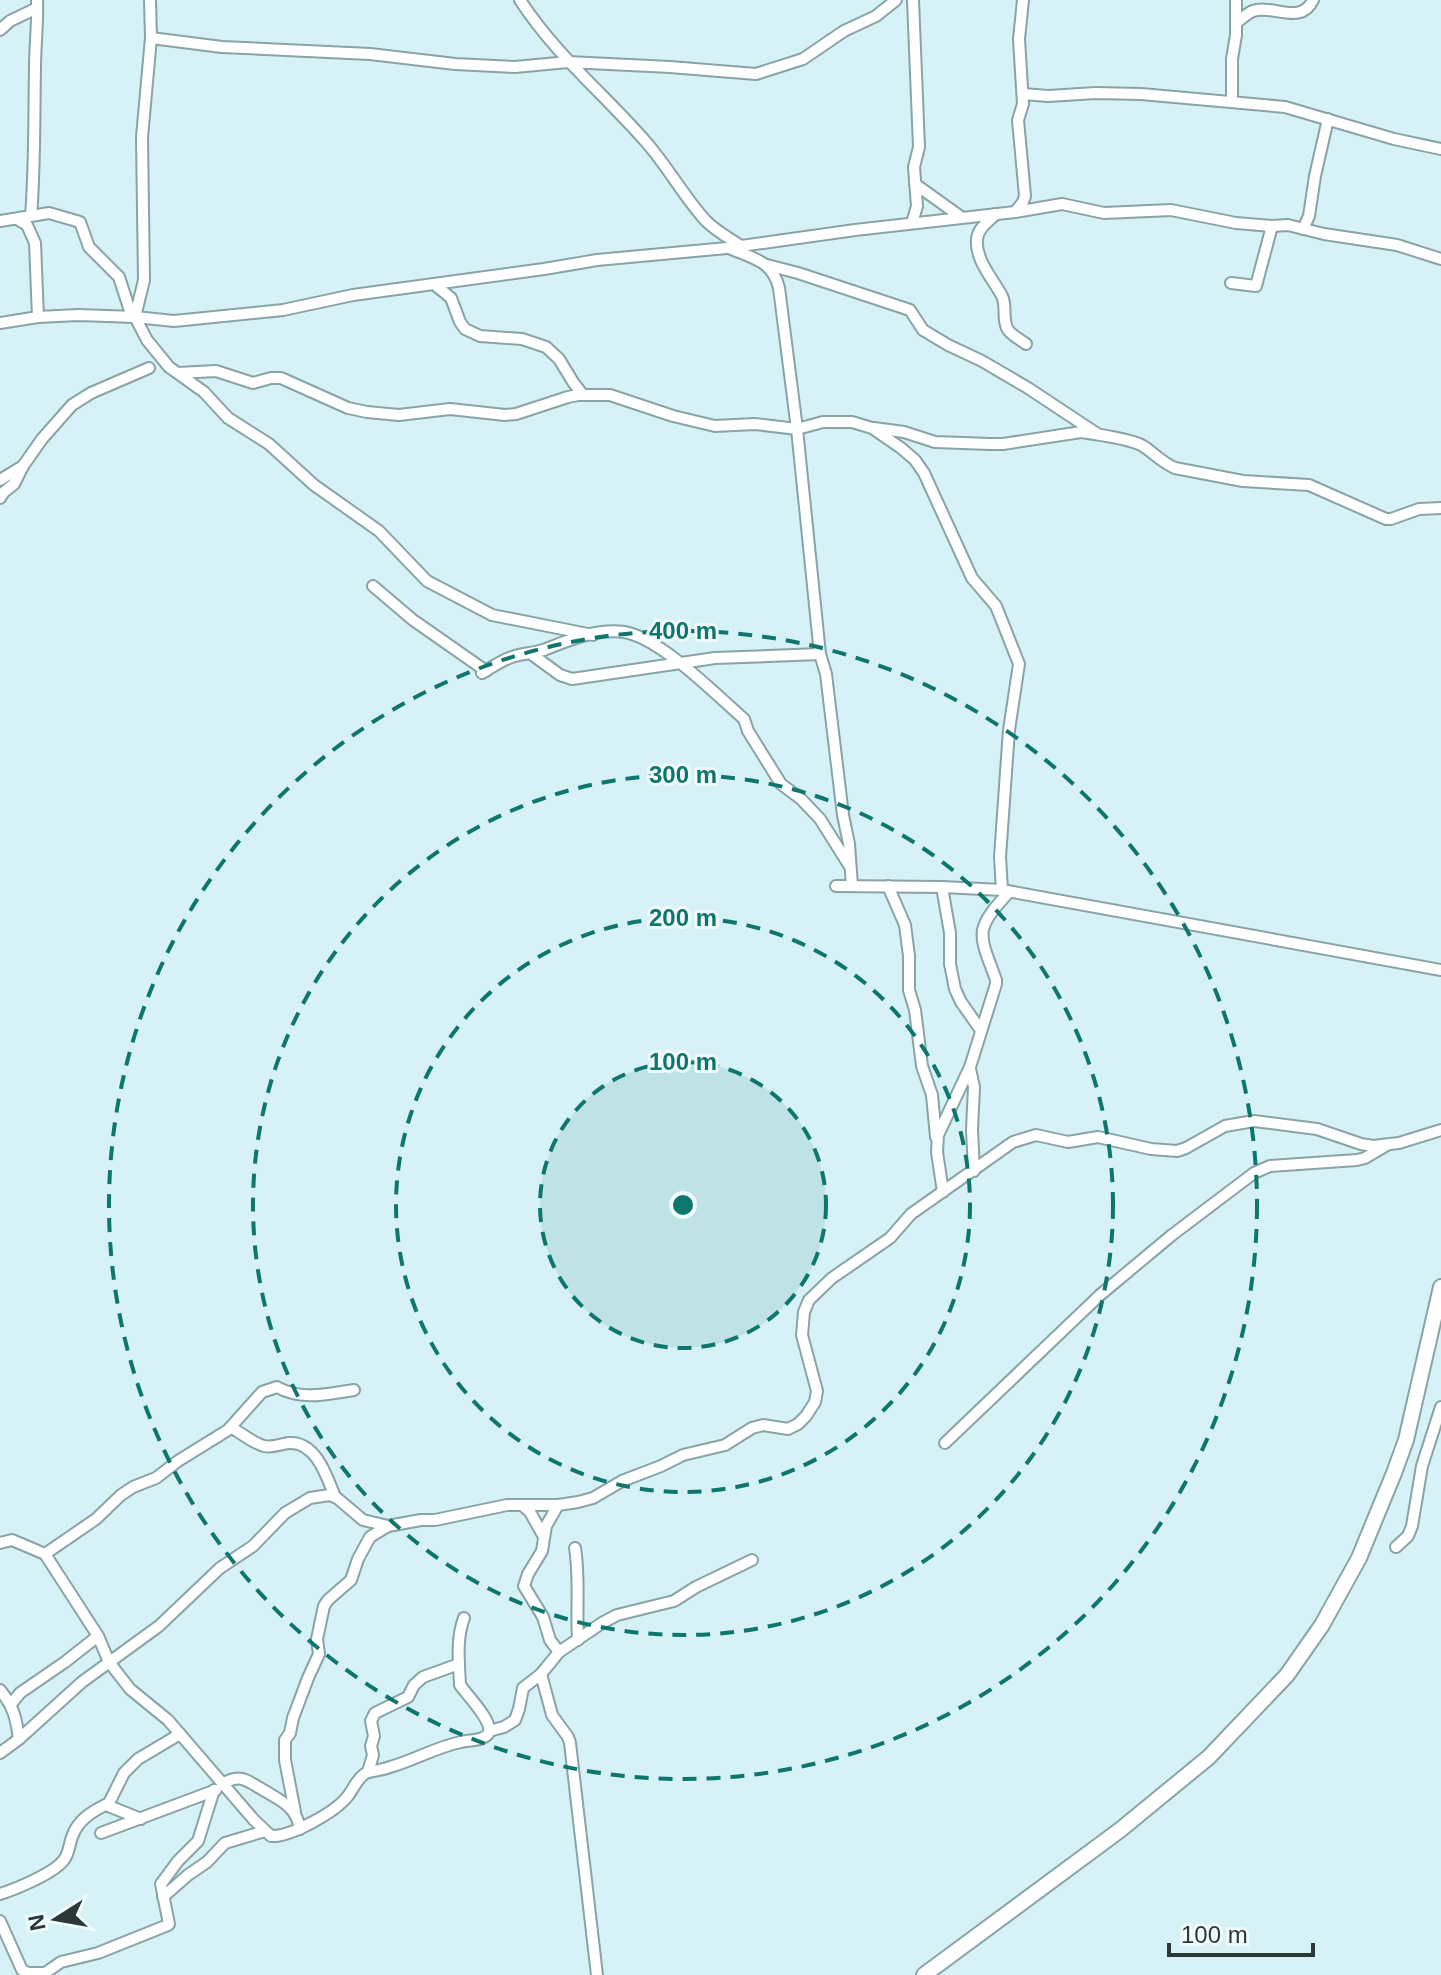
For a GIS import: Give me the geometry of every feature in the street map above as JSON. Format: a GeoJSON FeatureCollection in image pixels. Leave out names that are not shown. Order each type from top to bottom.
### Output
{"type":"FeatureCollection","features":[{"type":"Feature","properties":{"kind":"highway"},"geometry":{"type":"LineString","coordinates":[[924,1975],[1120,1830],[1209,1757],[1295,1665],[1322,1625],[1359,1558],[1394,1473],[1406,1440],[1441,1287]]}},
{"type":"Feature","properties":{"kind":"street"},"geometry":{"type":"LineString","coordinates":[[134,317],[144,280],[142,137],[151,38],[150,0]]}},
{"type":"Feature","properties":{"kind":"street"},"geometry":{"type":"LineString","coordinates":[[520,0],[568,62],[647,143],[706,221],[741,246]]}},
{"type":"Feature","properties":{"kind":"street"},"geometry":{"type":"LineString","coordinates":[[151,38],[222,47],[370,54],[455,64],[515,67],[568,62],[756,74],[803,59],[844,31],[876,16],[896,0]]}},
{"type":"Feature","properties":{"kind":"street"},"geometry":{"type":"LineString","coordinates":[[912,223],[917,206],[914,167],[919,147],[913,0]]}},
{"type":"Feature","properties":{"kind":"street"},"geometry":{"type":"LineString","coordinates":[[1015,212],[1025,196],[1018,120],[1023,104],[1019,39],[1023,0]]}},
{"type":"Feature","properties":{"kind":"street"},"geometry":{"type":"LineString","coordinates":[[1232,101],[1236,0]]}},
{"type":"Feature","properties":{"kind":"street"},"geometry":{"type":"LineString","coordinates":[[1237,22],[1254,10],[1305,11],[1313,0]]}},
{"type":"Feature","properties":{"kind":"street"},"geometry":{"type":"LineString","coordinates":[[0,30],[37,4]]}},
{"type":"Feature","properties":{"kind":"street"},"geometry":{"type":"LineString","coordinates":[[31,216],[37,4]]}},
{"type":"Feature","properties":{"kind":"street"},"geometry":{"type":"LineString","coordinates":[[1023,94],[1141,94],[1285,107],[1416,145],[1441,149]]}},
{"type":"Feature","properties":{"kind":"street"},"geometry":{"type":"LineString","coordinates":[[1303,229],[1309,216],[1328,119]]}},
{"type":"Feature","properties":{"kind":"street"},"geometry":{"type":"LineString","coordinates":[[915,184],[961,217]]}},
{"type":"Feature","properties":{"kind":"street"},"geometry":{"type":"LineString","coordinates":[[0,323],[78,315],[174,321],[221,317],[597,260],[727,248],[1062,204],[1104,213],[1168,210],[1236,223],[1288,225],[1397,245],[1441,259]]}},
{"type":"Feature","properties":{"kind":"street"},"geometry":{"type":"LineString","coordinates":[[0,221],[51,213],[80,222],[89,247],[119,277],[134,317],[161,359],[204,392],[228,418],[269,444],[314,485],[379,531],[427,581],[492,615],[593,635]]}},
{"type":"Feature","properties":{"kind":"street"},"geometry":{"type":"LineString","coordinates":[[996,214],[980,230],[977,237],[979,250],[992,282],[1003,298],[1007,329],[1026,344]]}},
{"type":"Feature","properties":{"kind":"street"},"geometry":{"type":"LineString","coordinates":[[17,219],[27,225],[35,243],[38,317]]}},
{"type":"Feature","properties":{"kind":"street"},"geometry":{"type":"LineString","coordinates":[[1231,283],[1256,286],[1272,226]]}},
{"type":"Feature","properties":{"kind":"street"},"geometry":{"type":"LineString","coordinates":[[727,248],[767,265],[910,310],[923,330],[1028,388],[1101,436]]}},
{"type":"Feature","properties":{"kind":"street"},"geometry":{"type":"LineString","coordinates":[[767,265],[774,273],[779,288],[820,654],[826,674],[852,886]]}},
{"type":"Feature","properties":{"kind":"street"},"geometry":{"type":"LineString","coordinates":[[434,284],[451,298],[465,329],[480,336],[522,339],[546,347],[559,359],[583,395]]}},
{"type":"Feature","properties":{"kind":"street"},"geometry":{"type":"LineString","coordinates":[[0,498],[14,484],[42,439],[72,405],[91,393],[149,368]]}},
{"type":"Feature","properties":{"kind":"street"},"geometry":{"type":"LineString","coordinates":[[178,373],[216,371],[253,383],[281,378],[348,408],[399,415],[450,409],[516,414],[568,397],[610,395],[647,409],[710,425],[755,424],[797,429],[840,421],[904,432],[940,443],[1003,444],[1081,432],[1136,442],[1175,468],[1243,481],[1313,486],[1386,519],[1419,509],[1441,508]]}},
{"type":"Feature","properties":{"kind":"street"},"geometry":{"type":"LineString","coordinates":[[872,428],[915,460],[924,473],[972,578],[996,606],[1019,664],[1009,730],[1000,857],[1005,891],[982,931],[982,942],[996,980],[995,988],[970,1067],[943,1122],[937,1143]]}},
{"type":"Feature","properties":{"kind":"street"},"geometry":{"type":"LineString","coordinates":[[0,480],[23,466]]}},
{"type":"Feature","properties":{"kind":"street"},"geometry":{"type":"LineString","coordinates":[[373,586],[484,672],[508,658],[569,639],[614,631],[627,632],[649,643],[682,663],[744,719],[748,731],[781,784],[820,819],[850,866]]}},
{"type":"Feature","properties":{"kind":"street"},"geometry":{"type":"LineString","coordinates":[[530,653],[560,675],[572,679],[715,658],[820,654]]}},
{"type":"Feature","properties":{"kind":"street"},"geometry":{"type":"LineString","coordinates":[[836,886],[1005,891],[1441,970]]}},
{"type":"Feature","properties":{"kind":"street"},"geometry":{"type":"LineString","coordinates":[[888,886],[905,925],[909,990],[915,1010],[922,1066],[932,1095],[943,1192]]}},
{"type":"Feature","properties":{"kind":"street"},"geometry":{"type":"LineString","coordinates":[[942,887],[955,989],[980,1029]]}},
{"type":"Feature","properties":{"kind":"street"},"geometry":{"type":"LineString","coordinates":[[970,1067],[974,1087],[974,1171]]}},
{"type":"Feature","properties":{"kind":"street"},"geometry":{"type":"LineString","coordinates":[[300,1829],[285,1760],[285,1740],[319,1654],[317,1639],[324,1606],[351,1580],[370,1537],[388,1526],[421,1520],[485,1509],[558,1505],[593,1498],[622,1481],[683,1455],[721,1446],[752,1428],[763,1425],[788,1429],[798,1424],[815,1402],[817,1391],[802,1335],[804,1312],[809,1300],[832,1278],[890,1238],[911,1214],[1013,1142],[1036,1135],[1068,1142],[1092,1137],[1177,1151],[1225,1126],[1254,1121],[1317,1129],[1373,1146],[1399,1143],[1441,1130]]}},
{"type":"Feature","properties":{"kind":"street"},"geometry":{"type":"LineString","coordinates":[[945,1443],[1100,1295],[1254,1173],[1270,1166],[1357,1160],[1389,1144]]}},
{"type":"Feature","properties":{"kind":"street"},"geometry":{"type":"LineString","coordinates":[[45,1554],[96,1519],[121,1495],[156,1478],[231,1427],[267,1389],[276,1387],[302,1396],[354,1390]]}},
{"type":"Feature","properties":{"kind":"street"},"geometry":{"type":"LineString","coordinates":[[1396,1547],[1408,1536],[1412,1526],[1422,1466],[1441,1407]]}},
{"type":"Feature","properties":{"kind":"street"},"geometry":{"type":"LineString","coordinates":[[231,1427],[263,1446],[293,1442],[300,1445],[311,1452],[320,1464],[335,1497],[363,1520],[388,1526]]}},
{"type":"Feature","properties":{"kind":"street"},"geometry":{"type":"LineString","coordinates":[[0,1753],[82,1682],[159,1626],[220,1568],[253,1546],[285,1513],[313,1497],[335,1497]]}},
{"type":"Feature","properties":{"kind":"street"},"geometry":{"type":"LineString","coordinates":[[522,1505],[530,1512],[544,1537]]}},
{"type":"Feature","properties":{"kind":"street"},"geometry":{"type":"LineString","coordinates":[[558,1505],[549,1520],[542,1551],[524,1586],[559,1652]]}},
{"type":"Feature","properties":{"kind":"street"},"geometry":{"type":"LineString","coordinates":[[0,1543],[11,1540],[45,1554],[98,1636],[109,1662],[130,1689],[168,1720],[221,1787],[265,1831],[271,1836],[281,1837],[340,1805],[360,1777],[368,1772],[395,1766],[446,1745],[479,1739],[489,1731],[515,1720],[522,1689],[541,1674],[559,1652],[617,1615],[674,1601],[752,1560]]}},
{"type":"Feature","properties":{"kind":"street"},"geometry":{"type":"LineString","coordinates":[[575,1548],[579,1592],[578,1640]]}},
{"type":"Feature","properties":{"kind":"street"},"geometry":{"type":"LineString","coordinates":[[464,1618],[459,1641],[460,1685],[475,1701],[489,1731]]}},
{"type":"Feature","properties":{"kind":"street"},"geometry":{"type":"LineString","coordinates":[[11,1704],[20,1693],[98,1636]]}},
{"type":"Feature","properties":{"kind":"street"},"geometry":{"type":"LineString","coordinates":[[368,1772],[373,1755],[371,1721],[375,1713],[408,1697],[423,1677],[459,1664]]}},
{"type":"Feature","properties":{"kind":"street"},"geometry":{"type":"LineString","coordinates":[[541,1674],[552,1715],[570,1743],[597,1975]]}},
{"type":"Feature","properties":{"kind":"street"},"geometry":{"type":"LineString","coordinates":[[0,1690],[11,1704],[19,1739]]}},
{"type":"Feature","properties":{"kind":"street"},"geometry":{"type":"LineString","coordinates":[[0,1894],[55,1868],[66,1858],[77,1827],[111,1800],[121,1776],[138,1759],[180,1734]]}},
{"type":"Feature","properties":{"kind":"street"},"geometry":{"type":"LineString","coordinates":[[101,1833],[221,1787],[236,1778],[245,1779],[274,1795],[295,1812]]}},
{"type":"Feature","properties":{"kind":"street"},"geometry":{"type":"LineString","coordinates":[[0,1921],[22,1970],[41,1974],[68,1959],[98,1953],[168,1925],[161,1884],[198,1841],[221,1787]]}},
{"type":"Feature","properties":{"kind":"street"},"geometry":{"type":"LineString","coordinates":[[106,1805],[141,1819]]}},
{"type":"Feature","properties":{"kind":"street"},"geometry":{"type":"LineString","coordinates":[[163,1897],[207,1862],[225,1843],[265,1831]]}}]}
